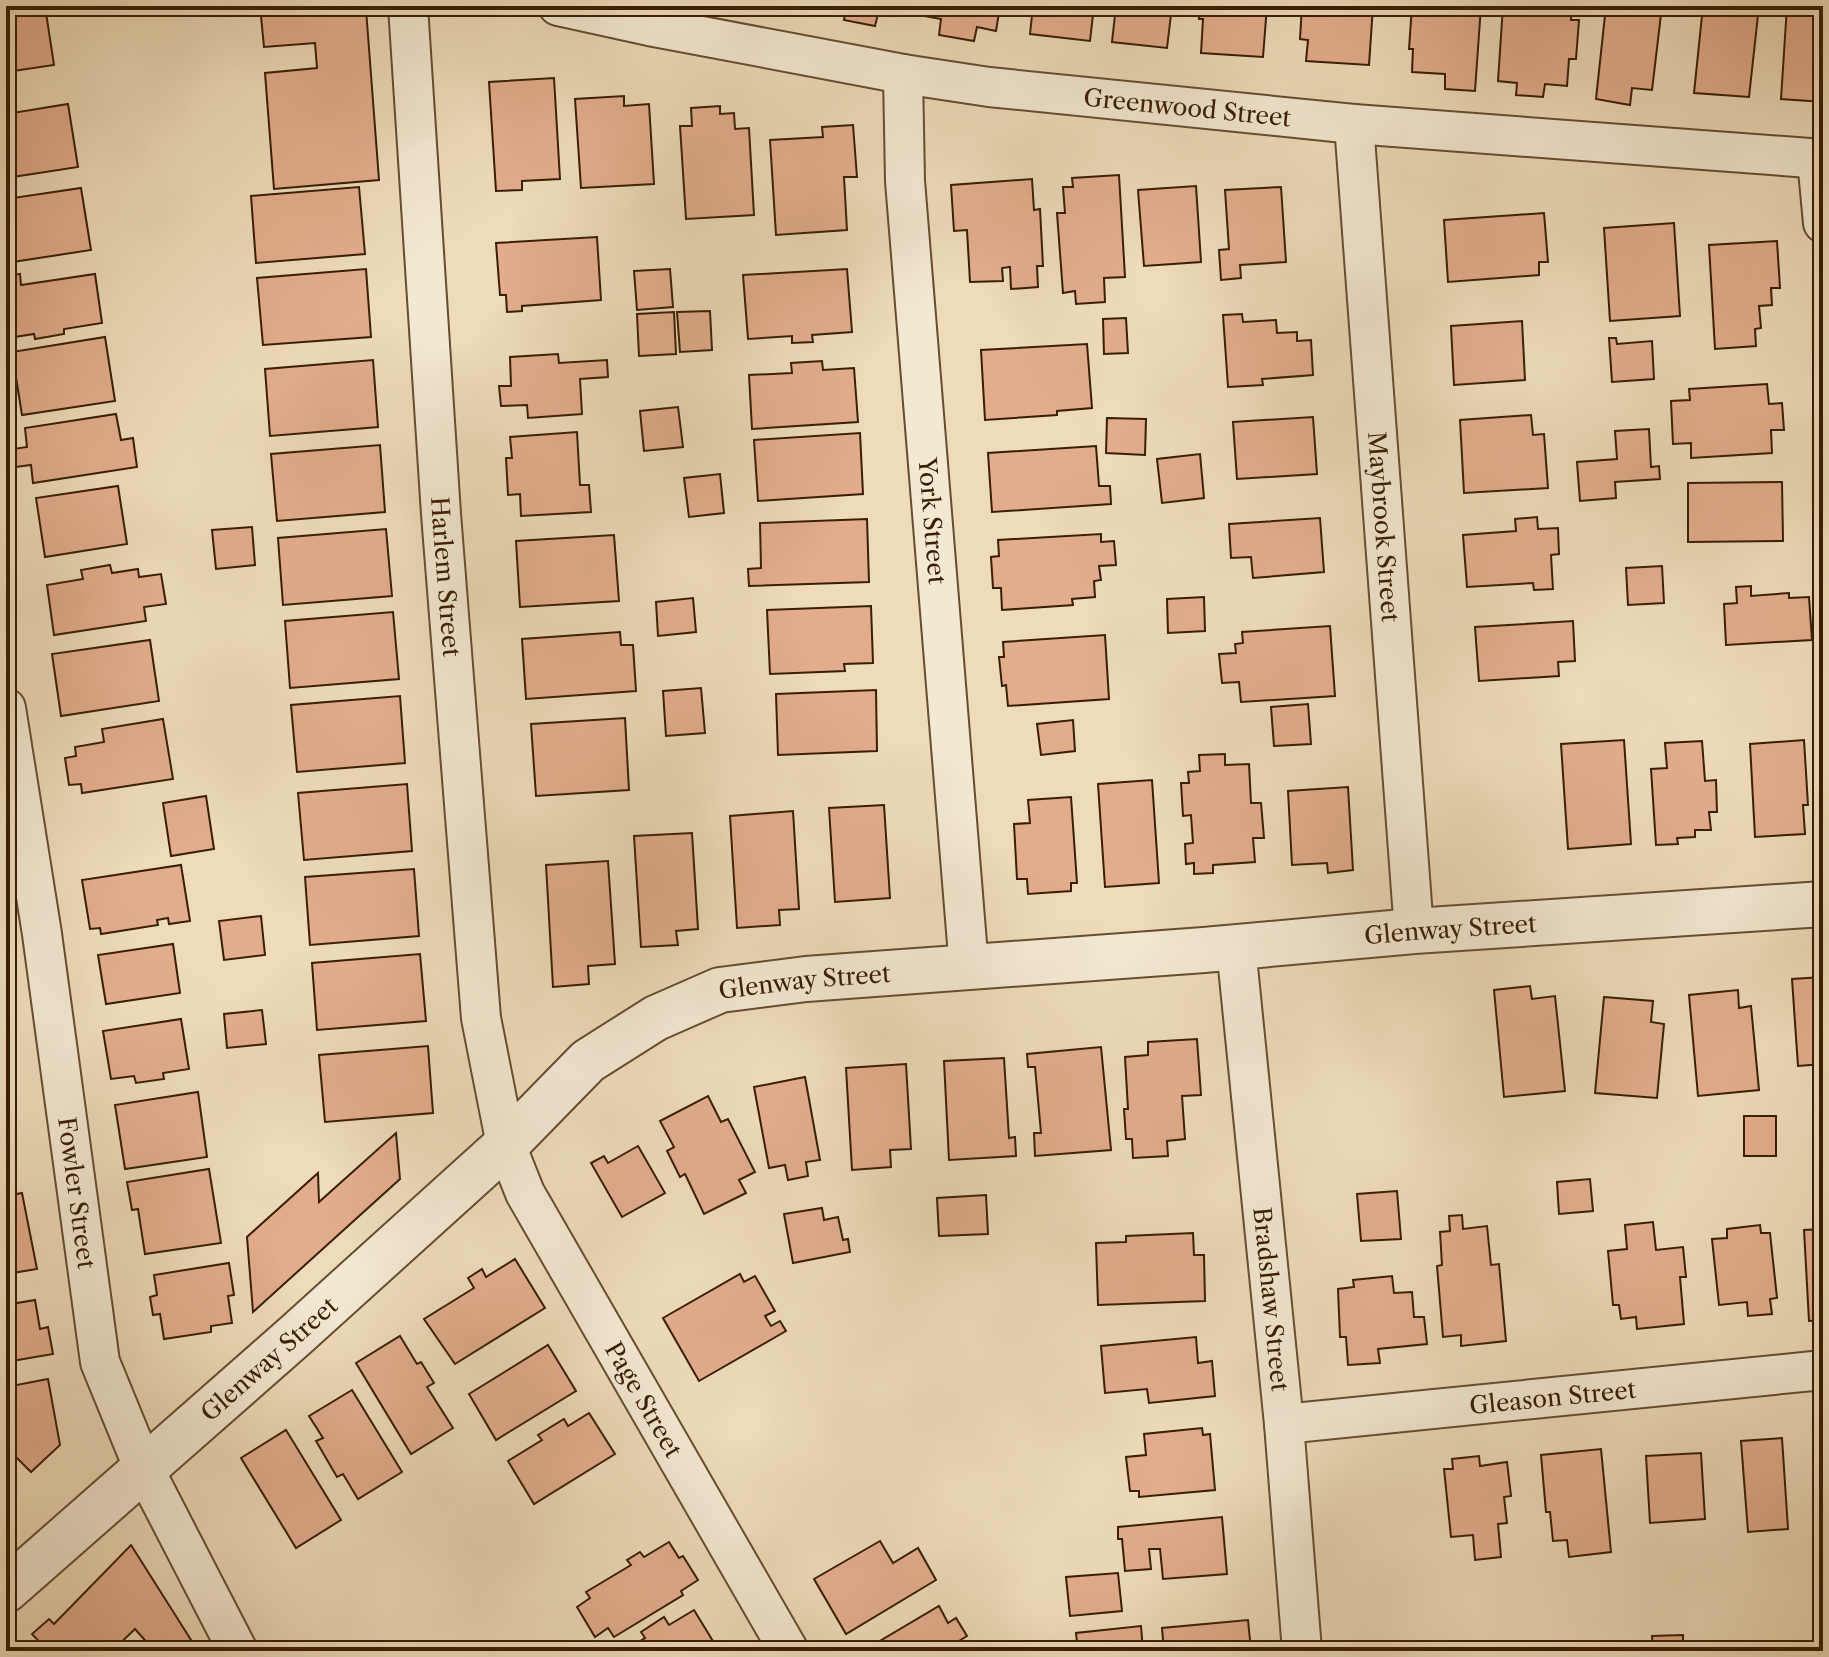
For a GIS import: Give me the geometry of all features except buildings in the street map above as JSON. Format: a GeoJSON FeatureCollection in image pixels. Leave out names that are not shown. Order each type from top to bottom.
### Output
{"type":"FeatureCollection","features":[{"type":"Feature","properties":{"kind":"street","name":"Harlem Street"},"geometry":{"type":"LineString","coordinates":[[408,6],[441,514],[481,1018],[506,1145]]}},
{"type":"Feature","properties":{"kind":"street","name":"Greenwood Street"},"geometry":{"type":"LineString","coordinates":[[558,6],[903,74],[989,87],[1354,124],[1820,159]]}},
{"type":"Feature","properties":{"kind":"street","name":"York Street"},"geometry":{"type":"LineString","coordinates":[[903,74],[905,181],[969,968]]}},
{"type":"Feature","properties":{"kind":"street","name":"Maybrook Street"},"geometry":{"type":"LineString","coordinates":[[1354,124],[1414,931]]}},
{"type":"Feature","properties":{"kind":"street"},"geometry":{"type":"LineString","coordinates":[[1820,159],[1823,223]]}},
{"type":"Feature","properties":{"kind":"street","name":"Fowler Street"},"geometry":{"type":"LineString","coordinates":[[6,708],[42,934],[100,1362],[143,1467],[238,1651]]}},
{"type":"Feature","properties":{"kind":"street","name":"Glenway Street"},"geometry":{"type":"LineString","coordinates":[[6,1590],[506,1145],[588,1061],[656,1018],[720,990],[806,979],[1414,931],[1823,904]]}},
{"type":"Feature","properties":{"kind":"street","name":"Bradshaw Street"},"geometry":{"type":"LineString","coordinates":[[1236,947],[1284,1424],[1302,1651]]}},
{"type":"Feature","properties":{"kind":"street","name":"Page Street"},"geometry":{"type":"LineString","coordinates":[[506,1145],[525,1193],[789,1651]]}},
{"type":"Feature","properties":{"kind":"street","name":"Gleason Street"},"geometry":{"type":"LineString","coordinates":[[1284,1424],[1823,1370]]}}]}
